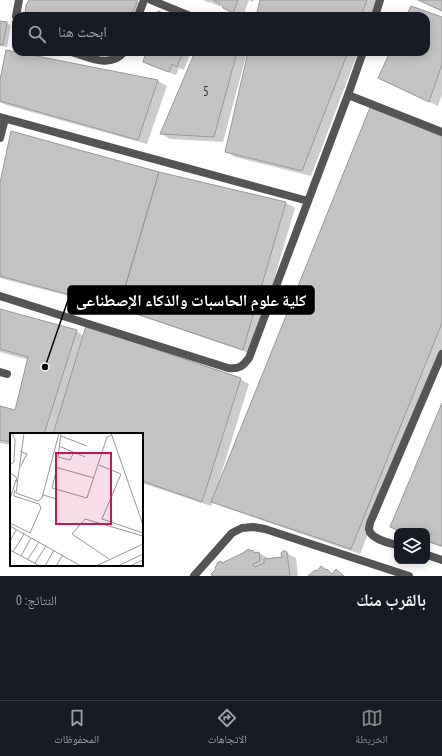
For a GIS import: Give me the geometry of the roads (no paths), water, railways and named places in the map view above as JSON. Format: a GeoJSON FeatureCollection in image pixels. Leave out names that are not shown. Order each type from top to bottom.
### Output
{"type":"FeatureCollection","features":[{"type":"Feature","properties":{"kind":"street"},"geometry":{"type":"LineString","coordinates":[[17,12],[19,0]]}},
{"type":"Feature","properties":{"kind":"street"},"geometry":{"type":"LineString","coordinates":[[140,12],[144,0]]}},
{"type":"Feature","properties":{"kind":"street"},"geometry":{"type":"LineString","coordinates":[[151,0],[180,12]]}},
{"type":"Feature","properties":{"kind":"street"},"geometry":{"type":"LineString","coordinates":[[376,12],[380,0]]}},
{"type":"Feature","properties":{"kind":"street"},"geometry":{"type":"LineString","coordinates":[[84,56],[101,61],[108,61],[115,60],[121,56]]}},
{"type":"Feature","properties":{"kind":"street"},"geometry":{"type":"LineString","coordinates":[[0,296],[228,368],[236,369],[244,365],[249,358],[362,56]]}},
{"type":"Feature","properties":{"kind":"street"},"geometry":{"type":"LineString","coordinates":[[348,95],[442,132]]}},
{"type":"Feature","properties":{"kind":"street"},"geometry":{"type":"LineString","coordinates":[[0,138],[2,118],[308,201]]}},
{"type":"Feature","properties":{"kind":"street"},"geometry":{"type":"LineString","coordinates":[[394,544],[377,539],[371,535],[369,529],[370,523],[442,354]]}},
{"type":"Feature","properties":{"kind":"street"},"geometry":{"type":"LineString","coordinates":[[194,576],[232,534],[242,528],[253,527],[265,529],[409,576]]}},
{"type":"Feature","properties":{"kind":"street"},"geometry":{"type":"LineString","coordinates":[[430,556],[442,560]]}},
{"type":"Feature","properties":{"kind":"place","name":"كلية علوم الحاسبات والذكاء الإصطناعى"},"geometry":{"type":"Point","coordinates":[45,367]}}]}
